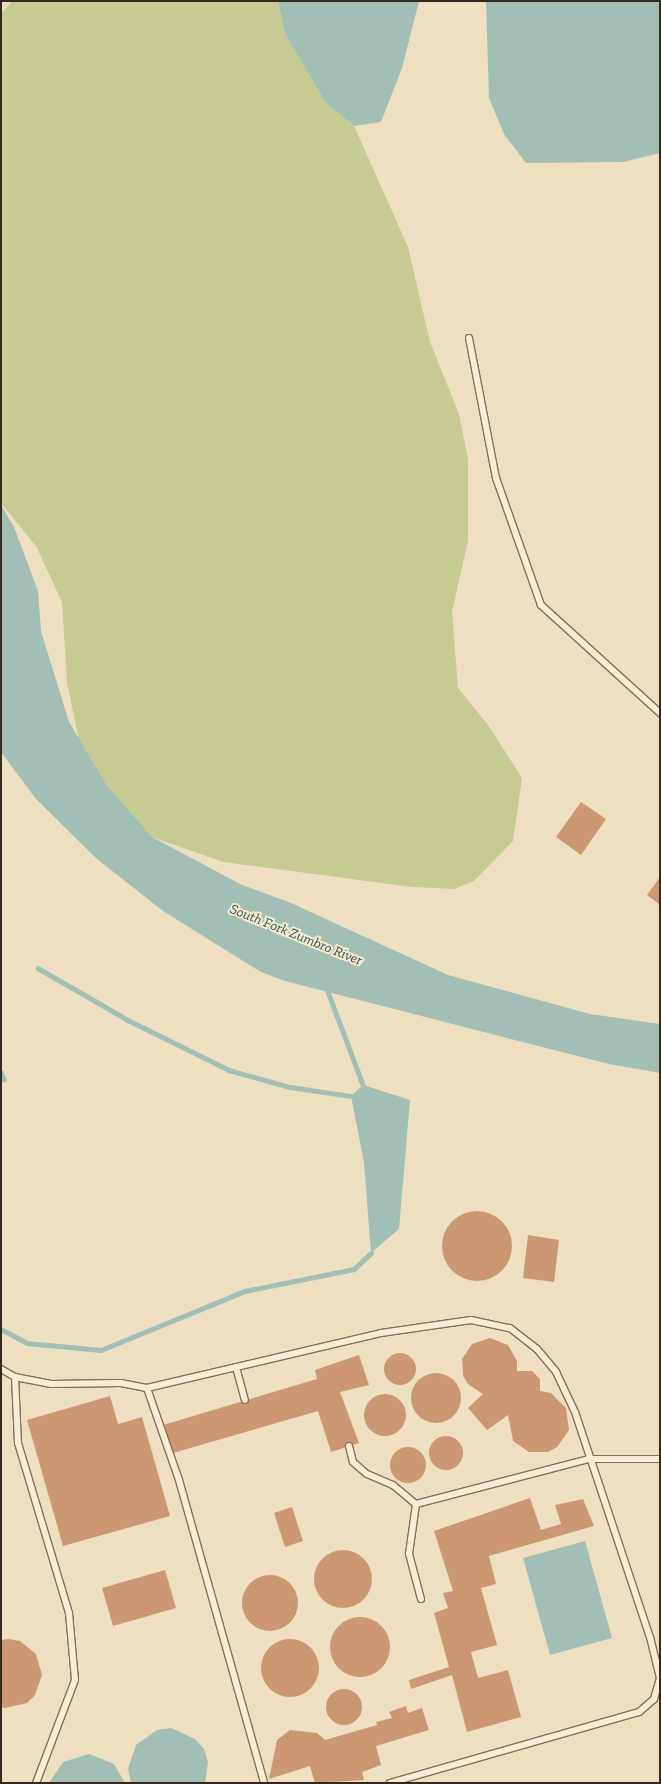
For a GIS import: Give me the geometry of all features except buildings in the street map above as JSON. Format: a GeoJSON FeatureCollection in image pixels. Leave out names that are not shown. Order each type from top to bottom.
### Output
{"type":"FeatureCollection","features":[{"type":"Feature","properties":{"kind":"lane"},"geometry":{"type":"LineString","coordinates":[[469,338],[496,478],[542,605],[660,713]]}},
{"type":"Feature","properties":{"kind":"lane"},"geometry":{"type":"LineString","coordinates":[[1,1369],[14,1377],[51,1384],[120,1382],[147,1388],[381,1333],[472,1320],[497,1323],[510,1328],[536,1349],[556,1372],[575,1412],[589,1459],[650,1637],[660,1678],[654,1699],[639,1712],[390,1783]]}},
{"type":"Feature","properties":{"kind":"lane"},"geometry":{"type":"LineString","coordinates":[[236,1367],[245,1400]]}},
{"type":"Feature","properties":{"kind":"lane"},"geometry":{"type":"LineString","coordinates":[[14,1377],[18,1443],[69,1613],[74,1680],[36,1783]]}},
{"type":"Feature","properties":{"kind":"lane"},"geometry":{"type":"LineString","coordinates":[[147,1388],[179,1480],[264,1783]]}},
{"type":"Feature","properties":{"kind":"lane"},"geometry":{"type":"LineString","coordinates":[[349,1446],[353,1462],[367,1474],[393,1485],[416,1504]]}},
{"type":"Feature","properties":{"kind":"lane"},"geometry":{"type":"LineString","coordinates":[[416,1504],[589,1459],[660,1459]]}},
{"type":"Feature","properties":{"kind":"lane"},"geometry":{"type":"LineString","coordinates":[[416,1504],[409,1554],[422,1599]]}},
{"type":"Feature","properties":{"kind":"green space"},"geometry":{"type":"Polygon","coordinates":[[[12,1],[278,1],[285,34],[326,103],[354,126],[408,247],[430,342],[459,414],[468,459],[468,541],[452,612],[458,688],[488,725],[522,778],[513,841],[474,881],[454,889],[412,887],[223,862],[152,837],[85,770],[67,682],[62,602],[36,546],[1,503],[1,14],[12,1]]]}},
{"type":"Feature","properties":{"kind":"water"},"geometry":{"type":"Polygon","coordinates":[[[278,1],[419,1],[402,68],[381,122],[354,126],[326,103],[285,34],[278,1]]]}},
{"type":"Feature","properties":{"kind":"water"},"geometry":{"type":"Polygon","coordinates":[[[486,1],[660,1],[660,153],[623,162],[526,163],[504,134],[489,98],[486,1]]]}},
{"type":"Feature","properties":{"kind":"water","name":"South Fork Zumbro River"},"geometry":{"type":"Polygon","coordinates":[[[1,505],[14,527],[38,591],[41,631],[69,722],[107,786],[152,837],[240,884],[291,903],[448,975],[590,1014],[660,1024],[660,1073],[609,1064],[285,981],[261,972],[163,911],[97,859],[36,799],[1,752],[1,505]]]}},
{"type":"Feature","properties":{"kind":"water"},"geometry":{"type":"Polygon","coordinates":[[[363,1085],[410,1100],[399,1229],[371,1253],[364,1162],[351,1096],[363,1085]]]}},
{"type":"Feature","properties":{"kind":"water"},"geometry":{"type":"Polygon","coordinates":[[[585,1541],[612,1638],[550,1655],[523,1558],[585,1541]]]}},
{"type":"Feature","properties":{"kind":"water"},"geometry":{"type":"Polygon","coordinates":[[[171,1728],[195,1739],[204,1749],[208,1762],[205,1783],[131,1783],[128,1769],[136,1745],[157,1730],[171,1728]]]}},
{"type":"Feature","properties":{"kind":"water"},"geometry":{"type":"Polygon","coordinates":[[[89,1754],[114,1764],[125,1783],[49,1783],[63,1762],[89,1754]]]}},
{"type":"Feature","properties":{"kind":"waterway"},"geometry":{"type":"LineString","coordinates":[[38,968],[128,1020],[229,1070],[290,1087],[351,1096]]}},
{"type":"Feature","properties":{"kind":"waterway"},"geometry":{"type":"LineString","coordinates":[[327,989],[363,1085]]}},
{"type":"Feature","properties":{"kind":"waterway"},"geometry":{"type":"LineString","coordinates":[[1,1072],[4,1079]]}},
{"type":"Feature","properties":{"kind":"waterway"},"geometry":{"type":"LineString","coordinates":[[1,1329],[27,1343],[101,1350],[245,1291],[354,1269],[371,1253]]}}]}
